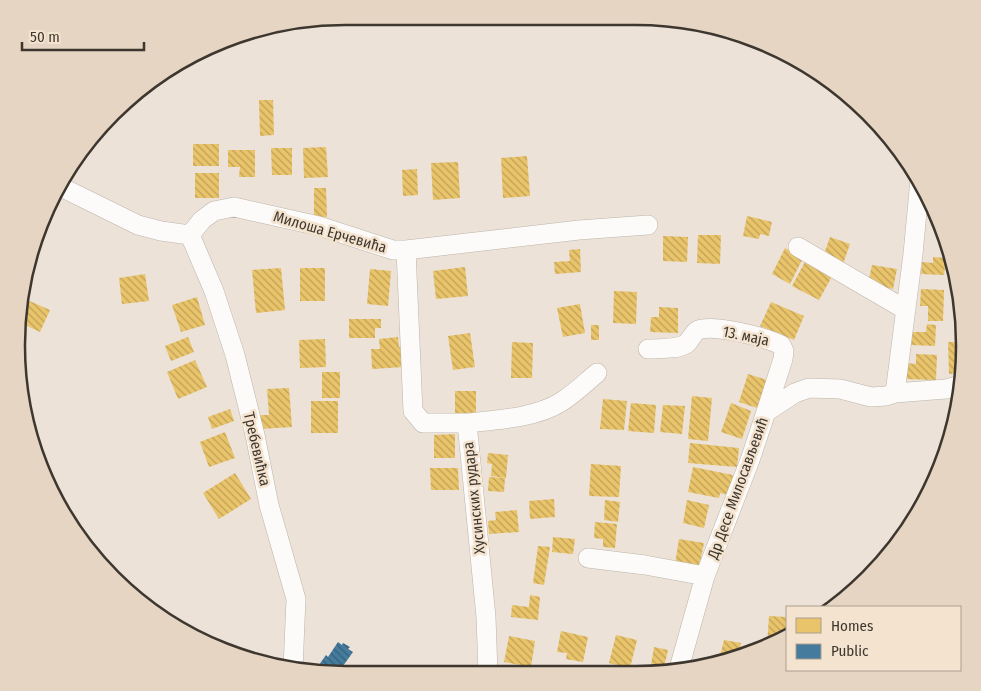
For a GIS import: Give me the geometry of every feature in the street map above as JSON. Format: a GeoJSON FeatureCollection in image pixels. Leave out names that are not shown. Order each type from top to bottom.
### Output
{"type":"FeatureCollection","features":[{"type":"Feature","properties":{"kind":"street"},"geometry":{"type":"LineString","coordinates":[[66,189],[138,225],[161,231],[190,235]]}},
{"type":"Feature","properties":{"kind":"street"},"geometry":{"type":"LineString","coordinates":[[895,393],[902,350],[919,196]]}},
{"type":"Feature","properties":{"kind":"street","name":"Милоша Ерчевића"},"geometry":{"type":"LineString","coordinates":[[190,235],[202,220],[214,211],[234,207],[319,226],[394,250],[579,230],[648,225]]}},
{"type":"Feature","properties":{"kind":"street","name":"Требевићка"},"geometry":{"type":"LineString","coordinates":[[190,235],[214,291],[235,355],[270,505],[296,600],[293,661]]}},
{"type":"Feature","properties":{"kind":"street"},"geometry":{"type":"LineString","coordinates":[[798,247],[906,310]]}},
{"type":"Feature","properties":{"kind":"street","name":"Хусинских рудара"},"geometry":{"type":"LineString","coordinates":[[406,250],[412,411],[423,423],[466,423],[486,617],[488,666]]}},
{"type":"Feature","properties":{"kind":"street","name":"13. маја"},"geometry":{"type":"LineString","coordinates":[[648,349],[681,346],[688,342],[696,331],[706,328],[752,334],[781,345],[784,351],[783,359],[766,412]]}},
{"type":"Feature","properties":{"kind":"street"},"geometry":{"type":"LineString","coordinates":[[466,423],[517,417],[546,409],[560,403],[597,373]]}},
{"type":"Feature","properties":{"kind":"street","name":"Др Десе Милосављевић"},"geometry":{"type":"LineString","coordinates":[[681,662],[705,576],[750,460],[766,412],[789,396],[808,388],[840,389],[871,397],[953,388]]}},
{"type":"Feature","properties":{"kind":"street"},"geometry":{"type":"LineString","coordinates":[[588,558],[645,565],[705,576]]}},
{"type":"Feature","properties":{"kind":"building: Homes"},"geometry":{"type":"Polygon","coordinates":[[[259,100],[273,100],[274,135],[260,136],[259,100]]]}},
{"type":"Feature","properties":{"kind":"building: Homes"},"geometry":{"type":"Polygon","coordinates":[[[193,144],[219,144],[219,166],[193,166],[193,144]]]}},
{"type":"Feature","properties":{"kind":"building: Homes"},"geometry":{"type":"Polygon","coordinates":[[[326,147],[328,177],[304,178],[303,148],[326,147]]]}},
{"type":"Feature","properties":{"kind":"building: Homes"},"geometry":{"type":"Polygon","coordinates":[[[271,148],[292,148],[292,175],[272,175],[271,148]]]}},
{"type":"Feature","properties":{"kind":"building: Homes"},"geometry":{"type":"Polygon","coordinates":[[[228,150],[255,150],[255,177],[239,177],[240,167],[228,167],[228,150]]]}},
{"type":"Feature","properties":{"kind":"building: Homes"},"geometry":{"type":"Polygon","coordinates":[[[527,156],[530,196],[503,198],[501,158],[527,156]]]}},
{"type":"Feature","properties":{"kind":"building: Homes"},"geometry":{"type":"Polygon","coordinates":[[[458,162],[460,198],[433,200],[431,163],[458,162]]]}},
{"type":"Feature","properties":{"kind":"building: Homes"},"geometry":{"type":"Polygon","coordinates":[[[417,169],[418,195],[403,196],[402,170],[417,169]]]}},
{"type":"Feature","properties":{"kind":"building: Homes"},"geometry":{"type":"Polygon","coordinates":[[[195,173],[219,173],[219,198],[195,198],[195,173]]]}},
{"type":"Feature","properties":{"kind":"building: Homes"},"geometry":{"type":"Polygon","coordinates":[[[314,188],[326,188],[327,217],[314,217],[314,188]]]}},
{"type":"Feature","properties":{"kind":"building: Homes"},"geometry":{"type":"Polygon","coordinates":[[[747,216],[772,222],[769,236],[760,234],[759,239],[743,236],[747,216]]]}},
{"type":"Feature","properties":{"kind":"building: Homes"},"geometry":{"type":"Polygon","coordinates":[[[698,235],[721,235],[720,264],[697,263],[698,235]]]}},
{"type":"Feature","properties":{"kind":"building: Homes"},"geometry":{"type":"Polygon","coordinates":[[[663,236],[688,237],[687,262],[663,261],[663,236]]]}},
{"type":"Feature","properties":{"kind":"building: Homes"},"geometry":{"type":"Polygon","coordinates":[[[830,237],[850,244],[843,264],[823,257],[830,237]]]}},
{"type":"Feature","properties":{"kind":"building: Homes"},"geometry":{"type":"Polygon","coordinates":[[[785,248],[803,258],[790,284],[772,274],[785,248]]]}},
{"type":"Feature","properties":{"kind":"building: Homes"},"geometry":{"type":"Polygon","coordinates":[[[580,249],[581,272],[555,274],[554,262],[570,261],[569,250],[580,249]]]}},
{"type":"Feature","properties":{"kind":"building: Homes"},"geometry":{"type":"Polygon","coordinates":[[[933,257],[944,258],[945,264],[944,275],[921,274],[922,262],[933,263],[933,257]]]}},
{"type":"Feature","properties":{"kind":"building: Homes"},"geometry":{"type":"Polygon","coordinates":[[[807,258],[835,271],[819,300],[792,286],[807,258]]]}},
{"type":"Feature","properties":{"kind":"building: Homes"},"geometry":{"type":"Polygon","coordinates":[[[872,265],[897,269],[893,289],[868,284],[872,265]]]}},
{"type":"Feature","properties":{"kind":"building: Homes"},"geometry":{"type":"Polygon","coordinates":[[[465,267],[468,296],[436,299],[433,271],[465,267]]]}},
{"type":"Feature","properties":{"kind":"building: Homes"},"geometry":{"type":"Polygon","coordinates":[[[281,268],[285,310],[256,313],[252,270],[281,268]]]}},
{"type":"Feature","properties":{"kind":"building: Homes"},"geometry":{"type":"Polygon","coordinates":[[[300,268],[325,268],[325,301],[300,301],[300,268]]]}},
{"type":"Feature","properties":{"kind":"building: Homes"},"geometry":{"type":"Polygon","coordinates":[[[370,269],[391,271],[388,306],[367,304],[370,269]]]}},
{"type":"Feature","properties":{"kind":"building: Homes"},"geometry":{"type":"Polygon","coordinates":[[[145,274],[149,301],[122,304],[119,278],[145,274]]]}},
{"type":"Feature","properties":{"kind":"building: Homes"},"geometry":{"type":"Polygon","coordinates":[[[921,289],[944,290],[943,321],[928,321],[928,306],[920,306],[921,289]]]}},
{"type":"Feature","properties":{"kind":"building: Homes"},"geometry":{"type":"Polygon","coordinates":[[[614,291],[637,292],[636,324],[613,323],[614,291]]]}},
{"type":"Feature","properties":{"kind":"building: Homes"},"geometry":{"type":"Polygon","coordinates":[[[197,297],[205,325],[181,332],[172,305],[197,297]]]}},
{"type":"Feature","properties":{"kind":"building: Homes"},"geometry":{"type":"Polygon","coordinates":[[[28,301],[50,310],[40,332],[26,325],[28,301]]]}},
{"type":"Feature","properties":{"kind":"building: Homes"},"geometry":{"type":"Polygon","coordinates":[[[771,302],[804,316],[794,340],[760,326],[771,302]]]}},
{"type":"Feature","properties":{"kind":"building: Homes"},"geometry":{"type":"Polygon","coordinates":[[[580,304],[585,333],[563,337],[557,308],[580,304]]]}},
{"type":"Feature","properties":{"kind":"building: Homes"},"geometry":{"type":"Polygon","coordinates":[[[659,307],[678,308],[678,333],[650,332],[651,317],[659,317],[659,307]]]}},
{"type":"Feature","properties":{"kind":"building: Homes"},"geometry":{"type":"Polygon","coordinates":[[[349,319],[381,319],[381,328],[375,328],[375,338],[349,338],[349,319]]]}},
{"type":"Feature","properties":{"kind":"building: Homes"},"geometry":{"type":"Polygon","coordinates":[[[927,324],[936,325],[935,346],[911,345],[912,332],[926,332],[927,324]]]}},
{"type":"Feature","properties":{"kind":"building: Homes"},"geometry":{"type":"Polygon","coordinates":[[[591,325],[599,325],[599,340],[591,340],[591,325]]]}},
{"type":"Feature","properties":{"kind":"building: Homes"},"geometry":{"type":"Polygon","coordinates":[[[470,333],[475,367],[453,370],[448,336],[470,333]]]}},
{"type":"Feature","properties":{"kind":"building: Homes"},"geometry":{"type":"Polygon","coordinates":[[[188,337],[194,352],[171,361],[165,346],[188,337]]]}},
{"type":"Feature","properties":{"kind":"building: Homes"},"geometry":{"type":"Polygon","coordinates":[[[398,337],[399,347],[402,347],[404,367],[372,369],[371,349],[380,349],[379,339],[398,337]]]}},
{"type":"Feature","properties":{"kind":"building: Homes"},"geometry":{"type":"Polygon","coordinates":[[[325,339],[326,367],[300,368],[299,340],[325,339]]]}},
{"type":"Feature","properties":{"kind":"building: Homes"},"geometry":{"type":"Polygon","coordinates":[[[512,342],[533,343],[532,378],[511,378],[512,342]]]}},
{"type":"Feature","properties":{"kind":"building: Homes"},"geometry":{"type":"Polygon","coordinates":[[[948,342],[956,342],[954,374],[949,374],[948,342]]]}},
{"type":"Feature","properties":{"kind":"building: Homes"},"geometry":{"type":"Polygon","coordinates":[[[916,354],[937,355],[936,380],[905,379],[906,363],[916,364],[916,354]]]}},
{"type":"Feature","properties":{"kind":"building: Homes"},"geometry":{"type":"Polygon","coordinates":[[[195,360],[207,387],[178,399],[167,372],[195,360]]]}},
{"type":"Feature","properties":{"kind":"building: Homes"},"geometry":{"type":"Polygon","coordinates":[[[322,372],[340,372],[340,398],[322,398],[322,372]]]}},
{"type":"Feature","properties":{"kind":"building: Homes"},"geometry":{"type":"Polygon","coordinates":[[[748,374],[767,380],[757,408],[739,402],[748,374]]]}},
{"type":"Feature","properties":{"kind":"building: Homes"},"geometry":{"type":"Polygon","coordinates":[[[289,388],[292,427],[260,429],[259,415],[269,415],[267,389],[289,388]]]}},
{"type":"Feature","properties":{"kind":"building: Homes"},"geometry":{"type":"Polygon","coordinates":[[[455,391],[476,391],[476,415],[455,415],[455,391]]]}},
{"type":"Feature","properties":{"kind":"building: Homes"},"geometry":{"type":"Polygon","coordinates":[[[692,396],[712,398],[708,441],[688,439],[692,396]]]}},
{"type":"Feature","properties":{"kind":"building: Homes"},"geometry":{"type":"Polygon","coordinates":[[[603,399],[627,401],[624,430],[600,429],[603,399]]]}},
{"type":"Feature","properties":{"kind":"building: Homes"},"geometry":{"type":"Polygon","coordinates":[[[311,401],[338,401],[338,433],[311,433],[311,401]]]}},
{"type":"Feature","properties":{"kind":"building: Homes"},"geometry":{"type":"Polygon","coordinates":[[[631,403],[656,405],[654,433],[628,431],[631,403]]]}},
{"type":"Feature","properties":{"kind":"building: Homes"},"geometry":{"type":"Polygon","coordinates":[[[731,403],[751,411],[742,439],[721,432],[731,403]]]}},
{"type":"Feature","properties":{"kind":"building: Homes"},"geometry":{"type":"Polygon","coordinates":[[[663,405],[685,406],[682,434],[660,432],[663,405]]]}},
{"type":"Feature","properties":{"kind":"building: Homes"},"geometry":{"type":"Polygon","coordinates":[[[230,409],[234,421],[212,429],[208,417],[230,409]]]}},
{"type":"Feature","properties":{"kind":"building: Homes"},"geometry":{"type":"Polygon","coordinates":[[[225,432],[235,458],[209,467],[200,442],[225,432]]]}},
{"type":"Feature","properties":{"kind":"building: Homes"},"geometry":{"type":"Polygon","coordinates":[[[455,434],[455,458],[434,458],[434,435],[455,434]]]}},
{"type":"Feature","properties":{"kind":"building: Homes"},"geometry":{"type":"Polygon","coordinates":[[[690,443],[739,448],[737,467],[688,463],[690,443]]]}},
{"type":"Feature","properties":{"kind":"building: Homes"},"geometry":{"type":"Polygon","coordinates":[[[488,453],[508,455],[506,478],[491,476],[492,464],[487,463],[488,453]]]}},
{"type":"Feature","properties":{"kind":"building: Homes"},"geometry":{"type":"Polygon","coordinates":[[[591,464],[621,466],[619,497],[589,496],[591,464]]]}},
{"type":"Feature","properties":{"kind":"building: Homes"},"geometry":{"type":"Polygon","coordinates":[[[693,467],[733,475],[729,495],[720,493],[719,498],[688,492],[693,467]]]}},
{"type":"Feature","properties":{"kind":"building: Homes"},"geometry":{"type":"Polygon","coordinates":[[[430,468],[458,468],[459,490],[431,490],[430,468]]]}},
{"type":"Feature","properties":{"kind":"building: Homes"},"geometry":{"type":"Polygon","coordinates":[[[235,473],[251,499],[219,519],[203,493],[235,473]]]}},
{"type":"Feature","properties":{"kind":"building: Homes"},"geometry":{"type":"Polygon","coordinates":[[[489,477],[505,478],[504,492],[488,491],[489,477]]]}},
{"type":"Feature","properties":{"kind":"building: Homes"},"geometry":{"type":"Polygon","coordinates":[[[554,499],[555,517],[530,519],[529,501],[554,499]]]}},
{"type":"Feature","properties":{"kind":"building: Homes"},"geometry":{"type":"Polygon","coordinates":[[[605,500],[620,502],[618,522],[604,520],[605,500]]]}},
{"type":"Feature","properties":{"kind":"building: Homes"},"geometry":{"type":"Polygon","coordinates":[[[687,500],[709,505],[704,528],[683,523],[687,500]]]}},
{"type":"Feature","properties":{"kind":"building: Homes"},"geometry":{"type":"Polygon","coordinates":[[[517,510],[519,532],[489,534],[488,521],[496,520],[495,512],[517,510]]]}},
{"type":"Feature","properties":{"kind":"building: Homes"},"geometry":{"type":"Polygon","coordinates":[[[595,522],[617,524],[615,548],[603,547],[603,539],[594,538],[595,522]]]}},
{"type":"Feature","properties":{"kind":"building: Homes"},"geometry":{"type":"Polygon","coordinates":[[[553,537],[575,539],[573,554],[552,552],[553,537]]]}},
{"type":"Feature","properties":{"kind":"building: Homes"},"geometry":{"type":"Polygon","coordinates":[[[679,539],[704,543],[699,568],[675,564],[679,539]]]}},
{"type":"Feature","properties":{"kind":"building: Homes"},"geometry":{"type":"Polygon","coordinates":[[[538,546],[550,547],[544,585],[533,583],[538,546]]]}},
{"type":"Feature","properties":{"kind":"building: Homes"},"geometry":{"type":"Polygon","coordinates":[[[530,595],[540,597],[538,620],[511,617],[512,605],[529,607],[530,595]]]}},
{"type":"Feature","properties":{"kind":"building: Homes"},"geometry":{"type":"Polygon","coordinates":[[[769,616],[786,617],[786,628],[768,637],[769,616]]]}},
{"type":"Feature","properties":{"kind":"building: Homes"},"geometry":{"type":"Polygon","coordinates":[[[561,631],[588,637],[583,662],[566,659],[567,653],[557,652],[561,631]]]}},
{"type":"Feature","properties":{"kind":"building: Homes"},"geometry":{"type":"Polygon","coordinates":[[[616,635],[637,640],[630,666],[609,663],[616,635]]]}},
{"type":"Feature","properties":{"kind":"building: Homes"},"geometry":{"type":"Polygon","coordinates":[[[509,636],[535,641],[531,666],[504,662],[509,636]]]}},
{"type":"Feature","properties":{"kind":"building: Homes"},"geometry":{"type":"Polygon","coordinates":[[[724,640],[741,643],[740,649],[720,654],[724,640]]]}},
{"type":"Feature","properties":{"kind":"building: Homes"},"geometry":{"type":"Polygon","coordinates":[[[654,647],[668,650],[665,664],[651,665],[654,647]]]}},
{"type":"Feature","properties":{"kind":"building: Public"},"geometry":{"type":"Polygon","coordinates":[[[338,642],[350,647],[348,649],[353,652],[343,666],[319,664],[326,655],[328,657],[338,642]]]}}]}
